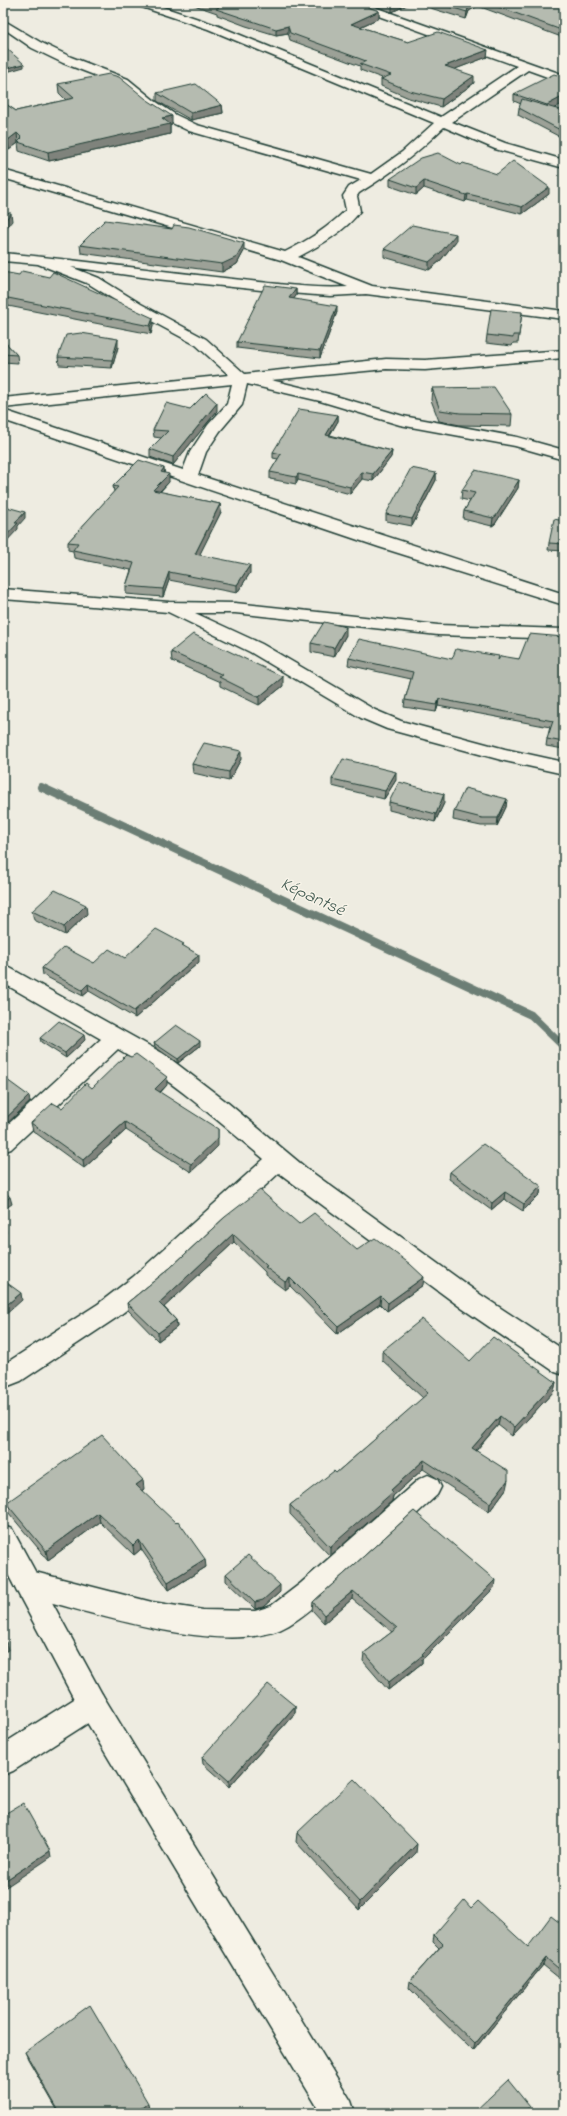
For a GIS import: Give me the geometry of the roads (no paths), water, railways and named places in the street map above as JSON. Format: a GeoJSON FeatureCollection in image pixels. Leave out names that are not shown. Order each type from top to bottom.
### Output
{"type":"FeatureCollection","features":[{"type":"Feature","properties":{"kind":"street"},"geometry":{"type":"LineString","coordinates":[[140,3],[212,27],[362,88],[440,123],[500,146],[564,164]]}},
{"type":"Feature","properties":{"kind":"street"},"geometry":{"type":"LineString","coordinates":[[352,3],[526,66],[564,78]]}},
{"type":"Feature","properties":{"kind":"street"},"geometry":{"type":"LineString","coordinates":[[3,23],[36,45],[67,60],[124,82],[156,108],[193,128],[372,179]]}},
{"type":"Feature","properties":{"kind":"street"},"geometry":{"type":"LineString","coordinates":[[286,257],[316,242],[348,216],[353,211],[350,196],[354,190],[407,155],[440,123],[526,66]]}},
{"type":"Feature","properties":{"kind":"street"},"geometry":{"type":"LineString","coordinates":[[3,174],[286,257],[369,290]]}},
{"type":"Feature","properties":{"kind":"street"},"geometry":{"type":"LineString","coordinates":[[3,257],[82,264],[156,275],[296,289],[330,292],[369,290],[564,316]]}},
{"type":"Feature","properties":{"kind":"street"},"geometry":{"type":"LineString","coordinates":[[42,261],[94,281],[136,307],[201,342],[241,378],[324,397],[400,420],[517,442],[564,454]]}},
{"type":"Feature","properties":{"kind":"street"},"geometry":{"type":"LineString","coordinates":[[3,403],[386,364],[425,365],[564,354]]}},
{"type":"Feature","properties":{"kind":"street"},"geometry":{"type":"LineString","coordinates":[[189,477],[198,452],[214,428],[234,405],[241,378]]}},
{"type":"Feature","properties":{"kind":"street"},"geometry":{"type":"LineString","coordinates":[[3,415],[384,543],[564,600]]}},
{"type":"Feature","properties":{"kind":"street"},"geometry":{"type":"LineString","coordinates":[[3,594],[169,606],[235,608],[438,630],[564,634]]}},
{"type":"Feature","properties":{"kind":"street"},"geometry":{"type":"LineString","coordinates":[[169,606],[256,648],[368,714],[394,725],[505,755],[564,768]]}},
{"type":"Feature","properties":{"kind":"street"},"geometry":{"type":"LineString","coordinates":[[3,973],[156,1060],[220,1109],[278,1159],[472,1302],[564,1364]]}},
{"type":"Feature","properties":{"kind":"street"},"geometry":{"type":"LineString","coordinates":[[3,1143],[117,1037]]}},
{"type":"Feature","properties":{"kind":"street"},"geometry":{"type":"LineString","coordinates":[[3,1377],[12,1373],[107,1311],[136,1289],[181,1250],[278,1159]]}},
{"type":"Feature","properties":{"kind":"street"},"geometry":{"type":"LineString","coordinates":[[27,1583],[152,1615],[203,1623],[255,1624],[279,1616],[312,1592],[428,1486]]}},
{"type":"Feature","properties":{"kind":"street"},"geometry":{"type":"LineString","coordinates":[[3,1538],[92,1704],[339,2113]]}},
{"type":"Feature","properties":{"kind":"street"},"geometry":{"type":"LineString","coordinates":[[3,1761],[92,1704]]}},
{"type":"Feature","properties":{"kind":"waterway","name":"Képantsé"},"geometry":{"type":"LineString","coordinates":[[41,787],[531,1015],[564,1047]]}}]}
